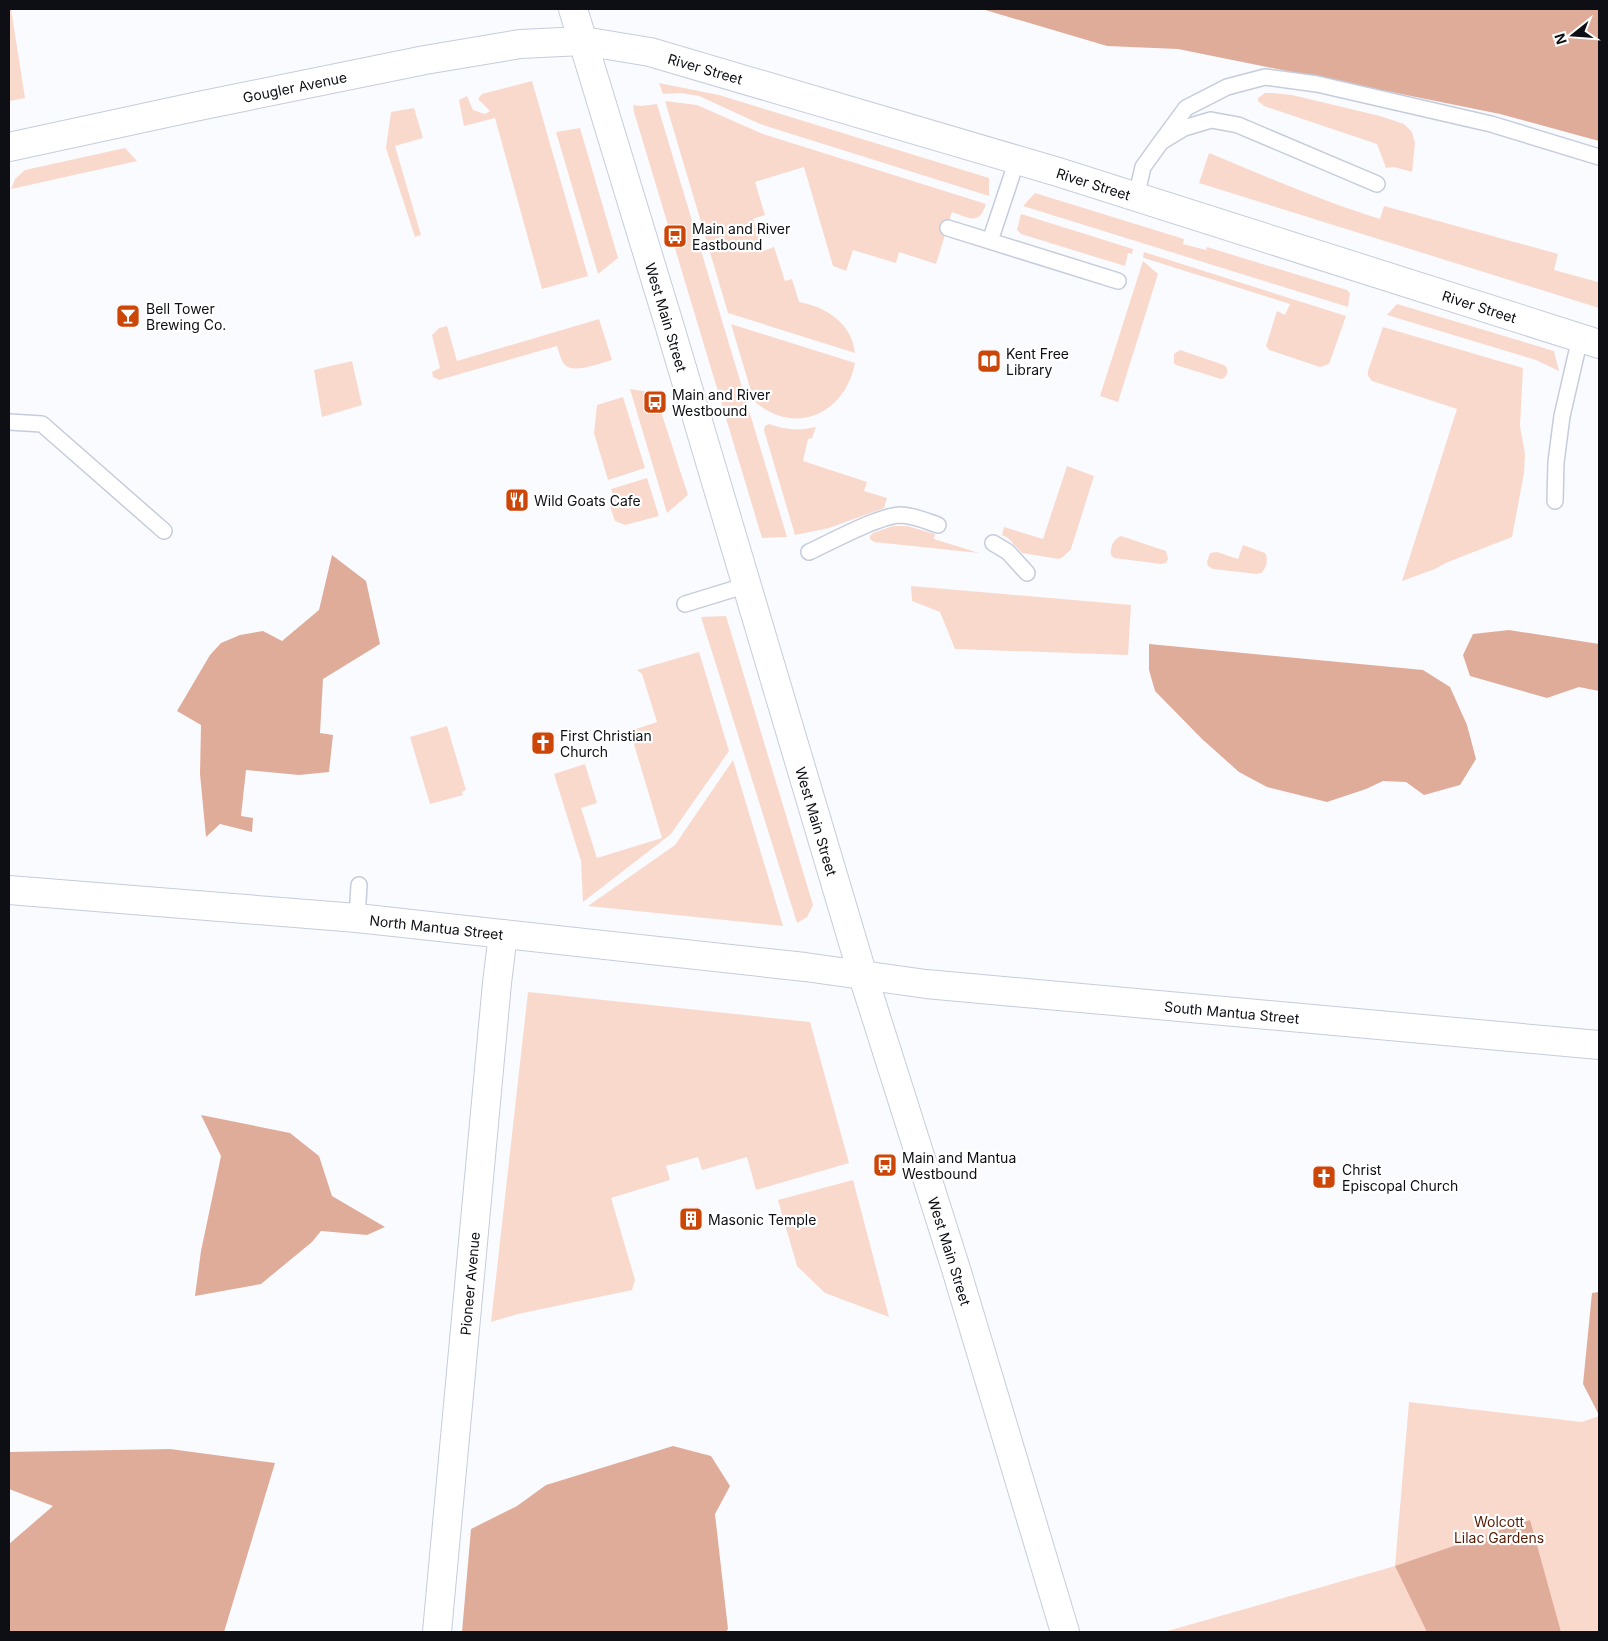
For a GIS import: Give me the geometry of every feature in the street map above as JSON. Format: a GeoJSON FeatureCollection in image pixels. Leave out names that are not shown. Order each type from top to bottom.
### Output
{"type":"FeatureCollection","features":[{"type":"Feature","properties":{"kind":"main road","name":"West Main Street"},"geometry":{"type":"LineString","coordinates":[[573,9],[748,585],[863,976],[958,1274],[1065,1632]]}},
{"type":"Feature","properties":{"kind":"main road","name":"Gougler Avenue"},"geometry":{"type":"LineString","coordinates":[[9,148],[194,107],[425,60],[520,44],[583,41]]}},
{"type":"Feature","properties":{"kind":"main road","name":"River Street"},"geometry":{"type":"LineString","coordinates":[[583,41],[650,52],[1017,160],[1590,341]]}},
{"type":"Feature","properties":{"kind":"main road","name":"North Mantua Street"},"geometry":{"type":"LineString","coordinates":[[9,890],[356,918],[805,967],[863,976]]}},
{"type":"Feature","properties":{"kind":"main road","name":"Pioneer Avenue"},"geometry":{"type":"LineString","coordinates":[[437,1632],[503,934]]}},
{"type":"Feature","properties":{"kind":"main road","name":"South Mantua Street"},"geometry":{"type":"LineString","coordinates":[[863,976],[936,985],[1599,1045]]}},
{"type":"Feature","properties":{"kind":"lane"},"geometry":{"type":"LineString","coordinates":[[1136,197],[1143,167],[1186,108],[1226,87],[1265,77],[1317,84],[1491,124],[1599,156]]}},
{"type":"Feature","properties":{"kind":"lane"},"geometry":{"type":"LineString","coordinates":[[1161,142],[1184,128],[1211,120],[1238,125],[1377,184]]}},
{"type":"Feature","properties":{"kind":"lane"},"geometry":{"type":"LineString","coordinates":[[990,241],[1017,160]]}},
{"type":"Feature","properties":{"kind":"lane"},"geometry":{"type":"LineString","coordinates":[[948,228],[1118,281]]}},
{"type":"Feature","properties":{"kind":"lane"},"geometry":{"type":"LineString","coordinates":[[1555,501],[1556,462],[1562,416],[1590,341]]}},
{"type":"Feature","properties":{"kind":"lane"},"geometry":{"type":"LineString","coordinates":[[9,422],[42,424],[164,531]]}},
{"type":"Feature","properties":{"kind":"lane"},"geometry":{"type":"LineString","coordinates":[[809,552],[867,525],[899,515],[938,525]]}},
{"type":"Feature","properties":{"kind":"lane"},"geometry":{"type":"LineString","coordinates":[[993,542],[1008,552],[1027,573]]}},
{"type":"Feature","properties":{"kind":"lane"},"geometry":{"type":"LineString","coordinates":[[685,604],[748,585]]}},
{"type":"Feature","properties":{"kind":"lane"},"geometry":{"type":"LineString","coordinates":[[356,918],[358,885]]}},
{"type":"Feature","properties":{"kind":"green space"},"geometry":{"type":"Polygon","coordinates":[[[9,9],[11,9],[25,98],[9,101],[9,9]]]}},
{"type":"Feature","properties":{"kind":"green space"},"geometry":{"type":"Polygon","coordinates":[[[532,81],[588,276],[542,289],[495,118],[464,126],[459,100],[467,96],[473,110],[485,114],[490,111],[478,99],[482,94],[532,81]]]}},
{"type":"Feature","properties":{"kind":"green space"},"geometry":{"type":"Polygon","coordinates":[[[659,83],[719,95],[989,178],[989,196],[760,124],[699,96],[681,93],[663,94],[659,83]]]}},
{"type":"Feature","properties":{"kind":"green space"},"geometry":{"type":"Polygon","coordinates":[[[1265,93],[1292,95],[1380,116],[1404,124],[1412,132],[1415,143],[1412,172],[1394,167],[1386,168],[1377,144],[1264,106],[1258,101],[1258,98],[1265,93]]]}},
{"type":"Feature","properties":{"kind":"green space"},"geometry":{"type":"Polygon","coordinates":[[[665,101],[697,105],[763,134],[986,204],[977,218],[969,218],[952,212],[936,264],[899,252],[896,263],[853,250],[846,271],[833,266],[804,167],[755,182],[765,215],[753,219],[763,251],[774,247],[785,281],[792,279],[799,302],[819,308],[836,318],[849,333],[855,353],[728,313],[665,101]]]}},
{"type":"Feature","properties":{"kind":"green space"},"geometry":{"type":"Polygon","coordinates":[[[657,104],[787,537],[762,538],[634,112],[633,105],[657,104]]]}},
{"type":"Feature","properties":{"kind":"green space"},"geometry":{"type":"Polygon","coordinates":[[[414,108],[423,138],[395,146],[421,235],[415,237],[386,148],[391,112],[414,108]]]}},
{"type":"Feature","properties":{"kind":"green space"},"geometry":{"type":"Polygon","coordinates":[[[580,128],[618,258],[598,274],[556,132],[580,128]]]}},
{"type":"Feature","properties":{"kind":"green space"},"geometry":{"type":"Polygon","coordinates":[[[125,148],[137,161],[11,189],[15,179],[25,170],[125,148]]]}},
{"type":"Feature","properties":{"kind":"green space"},"geometry":{"type":"Polygon","coordinates":[[[1209,153],[1315,196],[1380,219],[1384,206],[1558,254],[1554,270],[1598,282],[1599,279],[1599,308],[1199,183],[1209,153]]]}},
{"type":"Feature","properties":{"kind":"green space"},"geometry":{"type":"Polygon","coordinates":[[[1035,193],[1184,239],[1183,244],[1206,250],[1207,247],[1347,290],[1350,293],[1348,307],[1023,206],[1035,193]]]}},
{"type":"Feature","properties":{"kind":"green space"},"geometry":{"type":"Polygon","coordinates":[[[1021,214],[1133,249],[1132,254],[1128,253],[1125,266],[1021,234],[1017,230],[1021,214]]]}},
{"type":"Feature","properties":{"kind":"green space"},"geometry":{"type":"Polygon","coordinates":[[[1144,252],[1346,316],[1329,364],[1320,367],[1269,350],[1266,346],[1277,311],[1285,315],[1290,304],[1144,258],[1144,252]]]}},
{"type":"Feature","properties":{"kind":"green space"},"geometry":{"type":"Polygon","coordinates":[[[1143,261],[1158,274],[1118,402],[1100,396],[1143,261]]]}},
{"type":"Feature","properties":{"kind":"green space"},"geometry":{"type":"Polygon","coordinates":[[[1397,304],[1554,351],[1559,371],[1536,360],[1387,315],[1397,304]]]}},
{"type":"Feature","properties":{"kind":"green space"},"geometry":{"type":"Polygon","coordinates":[[[599,319],[612,360],[587,367],[569,367],[562,361],[557,346],[439,380],[433,377],[432,372],[440,368],[432,335],[439,328],[447,326],[457,361],[599,319]]]}},
{"type":"Feature","properties":{"kind":"green space"},"geometry":{"type":"Polygon","coordinates":[[[731,324],[855,363],[849,381],[841,396],[816,415],[801,418],[786,417],[770,412],[754,401],[731,324]]]}},
{"type":"Feature","properties":{"kind":"green space"},"geometry":{"type":"Polygon","coordinates":[[[1383,327],[1523,368],[1520,426],[1525,454],[1524,473],[1512,537],[1402,581],[1457,409],[1372,381],[1368,376],[1368,371],[1383,327]]]}},
{"type":"Feature","properties":{"kind":"green space"},"geometry":{"type":"Polygon","coordinates":[[[1180,350],[1224,365],[1227,370],[1226,375],[1221,379],[1176,365],[1174,363],[1174,354],[1180,350]]]}},
{"type":"Feature","properties":{"kind":"green space"},"geometry":{"type":"Polygon","coordinates":[[[352,361],[362,405],[322,417],[314,370],[352,361]]]}},
{"type":"Feature","properties":{"kind":"green space"},"geometry":{"type":"Polygon","coordinates":[[[630,389],[655,393],[688,495],[667,513],[630,389]]]}},
{"type":"Feature","properties":{"kind":"green space"},"geometry":{"type":"Polygon","coordinates":[[[623,397],[645,468],[608,480],[594,433],[597,405],[623,397]]]}},
{"type":"Feature","properties":{"kind":"green space"},"geometry":{"type":"Polygon","coordinates":[[[769,424],[792,429],[816,427],[812,438],[808,439],[803,461],[867,482],[864,491],[887,498],[884,508],[829,528],[795,535],[764,430],[765,426],[769,424]]]}},
{"type":"Feature","properties":{"kind":"green space"},"geometry":{"type":"Polygon","coordinates":[[[1067,466],[1094,476],[1071,549],[1059,559],[1022,553],[1008,538],[1002,535],[1004,527],[1043,539],[1067,466]]]}},
{"type":"Feature","properties":{"kind":"green space"},"geometry":{"type":"Polygon","coordinates":[[[647,478],[659,516],[625,525],[615,521],[609,504],[615,501],[611,489],[647,478]]]}},
{"type":"Feature","properties":{"kind":"green space"},"geometry":{"type":"Polygon","coordinates":[[[893,526],[907,526],[935,534],[934,539],[979,553],[874,542],[870,539],[873,533],[893,526]]]}},
{"type":"Feature","properties":{"kind":"green space"},"geometry":{"type":"Polygon","coordinates":[[[1121,536],[1166,551],[1168,559],[1166,563],[1114,558],[1111,555],[1111,550],[1114,541],[1121,536]]]}},
{"type":"Feature","properties":{"kind":"green space"},"geometry":{"type":"Polygon","coordinates":[[[1243,545],[1265,553],[1267,558],[1266,564],[1261,573],[1213,569],[1208,566],[1207,562],[1210,553],[1217,552],[1238,559],[1243,545]]]}},
{"type":"Feature","properties":{"kind":"green space"},"geometry":{"type":"Polygon","coordinates":[[[911,586],[1131,605],[1128,655],[955,649],[940,612],[912,601],[911,586]]]}},
{"type":"Feature","properties":{"kind":"green space"},"geometry":{"type":"Polygon","coordinates":[[[726,616],[813,905],[807,917],[797,923],[701,617],[726,616]]]}},
{"type":"Feature","properties":{"kind":"green space"},"geometry":{"type":"Polygon","coordinates":[[[699,652],[729,751],[671,834],[583,902],[581,861],[554,774],[585,764],[597,803],[581,808],[597,858],[662,838],[630,731],[657,722],[642,674],[637,670],[699,652]]]}},
{"type":"Feature","properties":{"kind":"green space"},"geometry":{"type":"Polygon","coordinates":[[[447,726],[466,790],[462,792],[463,795],[430,804],[410,737],[447,726]]]}},
{"type":"Feature","properties":{"kind":"green space"},"geometry":{"type":"Polygon","coordinates":[[[733,760],[783,926],[588,906],[675,845],[733,760]]]}},
{"type":"Feature","properties":{"kind":"green space"},"geometry":{"type":"Polygon","coordinates":[[[528,992],[810,1022],[849,1163],[756,1190],[747,1157],[702,1170],[698,1157],[666,1166],[670,1180],[611,1198],[635,1280],[632,1290],[518,1314],[491,1322],[528,992]]]}},
{"type":"Feature","properties":{"kind":"green space"},"geometry":{"type":"Polygon","coordinates":[[[853,1180],[889,1317],[825,1293],[797,1266],[778,1200],[853,1180]]]}},
{"type":"Feature","properties":{"kind":"green space","name":"Wolcott Lilac Gardens"},"geometry":{"type":"Polygon","coordinates":[[[1409,1402],[1582,1422],[1599,1416],[1599,1632],[1164,1632],[1395,1566],[1409,1402]]]}},
{"type":"Feature","properties":{"kind":"shaded area"},"geometry":{"type":"Polygon","coordinates":[[[982,9],[1599,9],[1599,141],[1500,114],[1178,49],[1107,46],[982,9]]]}},
{"type":"Feature","properties":{"kind":"shaded area"},"geometry":{"type":"Polygon","coordinates":[[[332,555],[366,581],[380,644],[323,679],[320,733],[333,735],[329,772],[299,775],[246,770],[241,816],[253,818],[252,832],[220,824],[206,837],[200,774],[201,725],[177,711],[210,655],[221,643],[240,635],[263,631],[282,641],[319,610],[332,555]]]}},
{"type":"Feature","properties":{"kind":"shaded area"},"geometry":{"type":"Polygon","coordinates":[[[1509,630],[1599,644],[1599,691],[1579,687],[1547,698],[1470,676],[1463,655],[1473,634],[1509,630]]]}},
{"type":"Feature","properties":{"kind":"shaded area"},"geometry":{"type":"Polygon","coordinates":[[[1149,644],[1423,670],[1450,687],[1467,725],[1476,759],[1460,785],[1424,795],[1406,782],[1383,781],[1366,789],[1327,802],[1267,787],[1239,772],[1202,739],[1155,691],[1149,670],[1149,644]]]}},
{"type":"Feature","properties":{"kind":"shaded area"},"geometry":{"type":"Polygon","coordinates":[[[201,1115],[290,1133],[319,1156],[332,1196],[385,1227],[367,1235],[321,1231],[312,1242],[261,1284],[195,1296],[201,1251],[221,1156],[201,1115]]]}},
{"type":"Feature","properties":{"kind":"shaded area"},"geometry":{"type":"Polygon","coordinates":[[[1599,1292],[1599,1415],[1583,1384],[1592,1293],[1599,1292]]]}},
{"type":"Feature","properties":{"kind":"shaded area"},"geometry":{"type":"Polygon","coordinates":[[[673,1446],[711,1456],[730,1486],[715,1514],[728,1629],[726,1632],[462,1632],[471,1529],[517,1506],[546,1485],[673,1446]]]}},
{"type":"Feature","properties":{"kind":"shaded area"},"geometry":{"type":"Polygon","coordinates":[[[170,1449],[275,1463],[224,1632],[9,1632],[9,1544],[53,1506],[9,1489],[9,1452],[170,1449]]]}},
{"type":"Feature","properties":{"kind":"shaded area"},"geometry":{"type":"Polygon","coordinates":[[[1530,1520],[1561,1632],[1427,1632],[1395,1566],[1530,1520]]]}},
{"type":"Feature","properties":{"kind":"place","name":"Main and River Eastbound"},"geometry":{"type":"Point","coordinates":[675,236]}},
{"type":"Feature","properties":{"kind":"place","name":"Bell Tower Brewing Co."},"geometry":{"type":"Point","coordinates":[128,316]}},
{"type":"Feature","properties":{"kind":"place","name":"Kent Free Library"},"geometry":{"type":"Point","coordinates":[989,361]}},
{"type":"Feature","properties":{"kind":"place","name":"Main and River Westbound"},"geometry":{"type":"Point","coordinates":[655,402]}},
{"type":"Feature","properties":{"kind":"place","name":"Wild Goats Cafe"},"geometry":{"type":"Point","coordinates":[517,500]}},
{"type":"Feature","properties":{"kind":"place","name":"First Christian Church"},"geometry":{"type":"Point","coordinates":[543,743]}},
{"type":"Feature","properties":{"kind":"place","name":"Main and Mantua Westbound"},"geometry":{"type":"Point","coordinates":[885,1165]}},
{"type":"Feature","properties":{"kind":"place","name":"Christ Episcopal Church"},"geometry":{"type":"Point","coordinates":[1324,1177]}},
{"type":"Feature","properties":{"kind":"place","name":"Masonic Temple"},"geometry":{"type":"Point","coordinates":[691,1219]}}]}
